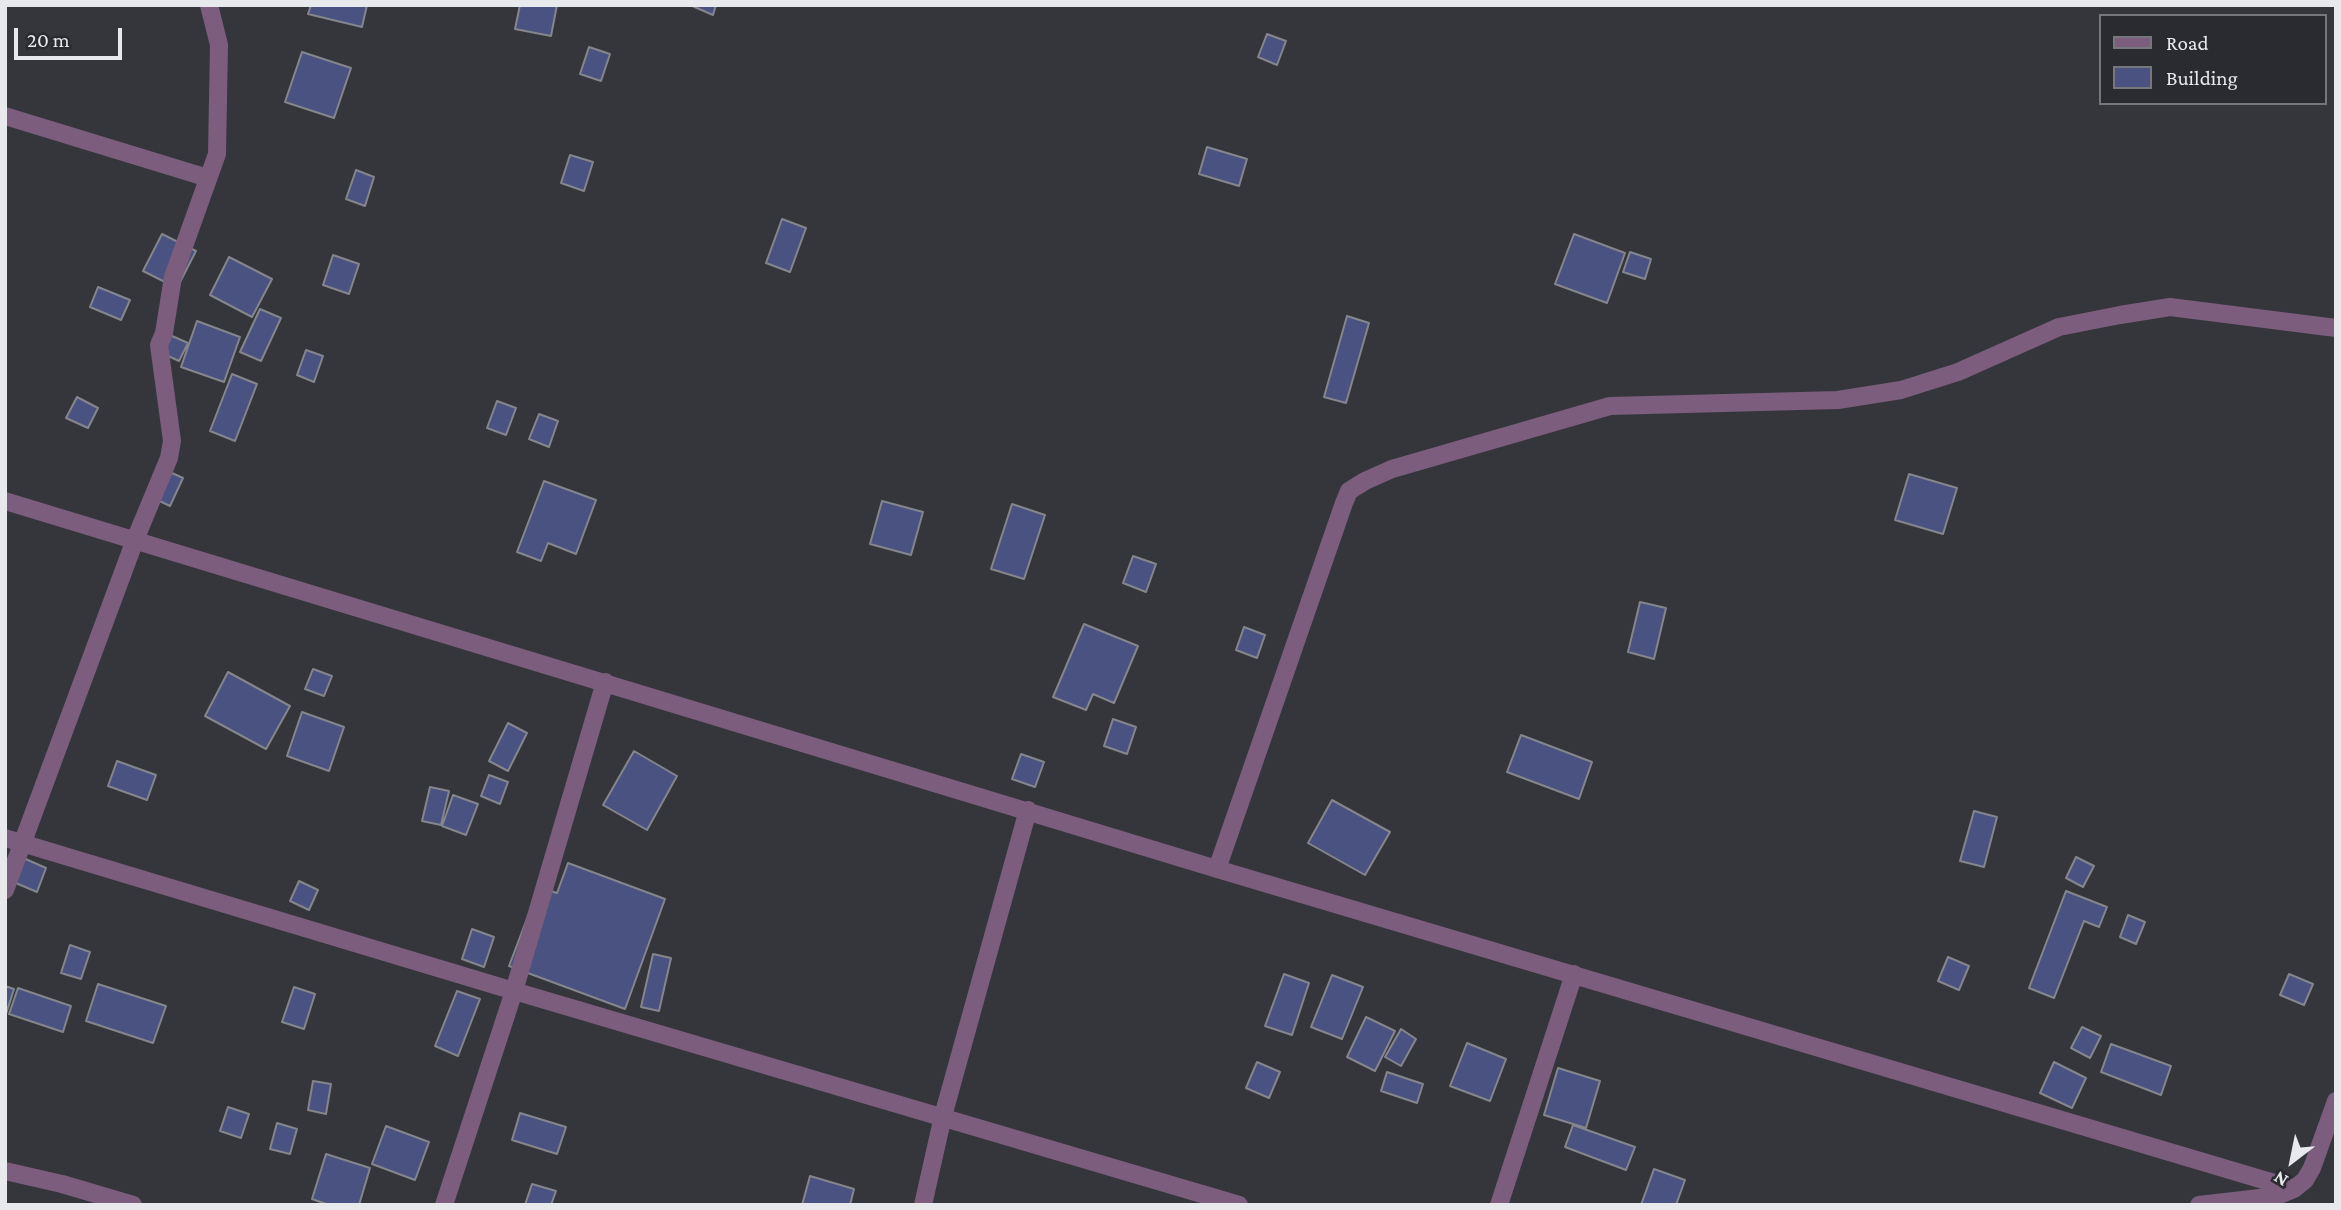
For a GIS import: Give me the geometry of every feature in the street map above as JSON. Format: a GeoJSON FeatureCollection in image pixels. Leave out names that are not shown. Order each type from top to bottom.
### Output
{"type":"FeatureCollection","features":[{"type":"Feature","properties":{"kind":"street"},"geometry":{"type":"LineString","coordinates":[[5,890],[135,540],[169,458],[171,430],[159,345],[164,333],[173,277],[217,154],[219,46],[209,5]]}},
{"type":"Feature","properties":{"kind":"street"},"geometry":{"type":"LineString","coordinates":[[5,116],[208,178]]}},
{"type":"Feature","properties":{"kind":"street"},"geometry":{"type":"LineString","coordinates":[[1217,869],[1344,503],[1349,491],[1365,481],[1392,469],[1611,406],[1838,400],[1901,390],[1958,372],[2059,327],[2170,307],[2336,328]]}},
{"type":"Feature","properties":{"kind":"street"},"geometry":{"type":"LineString","coordinates":[[5,501],[1217,869],[2294,1189]]}},
{"type":"Feature","properties":{"kind":"street"},"geometry":{"type":"LineString","coordinates":[[444,1205],[514,992],[604,682]]}},
{"type":"Feature","properties":{"kind":"street"},"geometry":{"type":"LineString","coordinates":[[923,1205],[943,1116],[1028,810]]}},
{"type":"Feature","properties":{"kind":"street"},"geometry":{"type":"LineString","coordinates":[[5,838],[514,992],[1239,1205]]}},
{"type":"Feature","properties":{"kind":"street"},"geometry":{"type":"LineString","coordinates":[[1499,1205],[1574,974]]}},
{"type":"Feature","properties":{"kind":"street"},"geometry":{"type":"LineString","coordinates":[[2199,1205],[2277,1196],[2294,1189],[2305,1180],[2312,1168],[2336,1101]]}},
{"type":"Feature","properties":{"kind":"street"},"geometry":{"type":"LineString","coordinates":[[5,1171],[133,1205]]}},
{"type":"Feature","properties":{"kind":"building"},"geometry":{"type":"Polygon","coordinates":[[[311,5],[367,5],[362,27],[308,14],[311,5]]]}},
{"type":"Feature","properties":{"kind":"building"},"geometry":{"type":"Polygon","coordinates":[[[520,5],[557,5],[551,36],[515,29],[520,5]]]}},
{"type":"Feature","properties":{"kind":"building"},"geometry":{"type":"Polygon","coordinates":[[[690,5],[716,5],[713,15],[690,5]]]}},
{"type":"Feature","properties":{"kind":"building"},"geometry":{"type":"Polygon","coordinates":[[[1267,34],[1286,41],[1277,65],[1258,57],[1267,34]]]}},
{"type":"Feature","properties":{"kind":"building"},"geometry":{"type":"Polygon","coordinates":[[[589,47],[610,54],[601,81],[580,74],[589,47]]]}},
{"type":"Feature","properties":{"kind":"building"},"geometry":{"type":"Polygon","coordinates":[[[302,52],[351,68],[334,118],[285,102],[302,52]]]}},
{"type":"Feature","properties":{"kind":"building"},"geometry":{"type":"Polygon","coordinates":[[[1207,147],[1247,159],[1239,186],[1199,174],[1207,147]]]}},
{"type":"Feature","properties":{"kind":"building"},"geometry":{"type":"Polygon","coordinates":[[[570,155],[593,162],[584,191],[561,183],[570,155]]]}},
{"type":"Feature","properties":{"kind":"building"},"geometry":{"type":"Polygon","coordinates":[[[356,170],[374,177],[365,206],[346,199],[356,170]]]}},
{"type":"Feature","properties":{"kind":"building"},"geometry":{"type":"Polygon","coordinates":[[[782,219],[806,228],[790,272],[766,263],[782,219]]]}},
{"type":"Feature","properties":{"kind":"building"},"geometry":{"type":"Polygon","coordinates":[[[162,234],[196,251],[177,288],[143,271],[162,234]]]}},
{"type":"Feature","properties":{"kind":"building"},"geometry":{"type":"Polygon","coordinates":[[[1574,234],[1625,253],[1607,303],[1555,284],[1574,234]]]}},
{"type":"Feature","properties":{"kind":"building"},"geometry":{"type":"Polygon","coordinates":[[[1630,252],[1651,259],[1645,279],[1623,272],[1630,252]]]}},
{"type":"Feature","properties":{"kind":"building"},"geometry":{"type":"Polygon","coordinates":[[[333,255],[359,264],[349,294],[323,285],[333,255]]]}},
{"type":"Feature","properties":{"kind":"building"},"geometry":{"type":"Polygon","coordinates":[[[229,257],[272,279],[252,317],[210,295],[229,257]]]}},
{"type":"Feature","properties":{"kind":"building"},"geometry":{"type":"Polygon","coordinates":[[[98,287],[130,300],[121,320],[90,307],[98,287]]]}},
{"type":"Feature","properties":{"kind":"building"},"geometry":{"type":"Polygon","coordinates":[[[260,309],[281,318],[261,361],[240,352],[260,309]]]}},
{"type":"Feature","properties":{"kind":"building"},"geometry":{"type":"Polygon","coordinates":[[[1347,316],[1369,323],[1346,403],[1324,397],[1347,316]]]}},
{"type":"Feature","properties":{"kind":"building"},"geometry":{"type":"Polygon","coordinates":[[[197,321],[240,337],[224,382],[181,367],[197,321]]]}},
{"type":"Feature","properties":{"kind":"building"},"geometry":{"type":"Polygon","coordinates":[[[163,332],[188,343],[179,361],[155,350],[163,332]]]}},
{"type":"Feature","properties":{"kind":"building"},"geometry":{"type":"Polygon","coordinates":[[[306,350],[323,356],[314,382],[297,375],[306,350]]]}},
{"type":"Feature","properties":{"kind":"building"},"geometry":{"type":"Polygon","coordinates":[[[232,374],[257,384],[235,441],[210,431],[232,374]]]}},
{"type":"Feature","properties":{"kind":"building"},"geometry":{"type":"Polygon","coordinates":[[[77,397],[98,408],[88,428],[66,418],[77,397]]]}},
{"type":"Feature","properties":{"kind":"building"},"geometry":{"type":"Polygon","coordinates":[[[497,401],[516,408],[506,435],[487,428],[497,401]]]}},
{"type":"Feature","properties":{"kind":"building"},"geometry":{"type":"Polygon","coordinates":[[[539,414],[558,421],[549,447],[529,439],[539,414]]]}},
{"type":"Feature","properties":{"kind":"building"},"geometry":{"type":"Polygon","coordinates":[[[161,468],[183,478],[170,506],[149,496],[161,468]]]}},
{"type":"Feature","properties":{"kind":"building"},"geometry":{"type":"Polygon","coordinates":[[[1909,474],[1957,488],[1943,534],[1895,520],[1909,474]]]}},
{"type":"Feature","properties":{"kind":"building"},"geometry":{"type":"Polygon","coordinates":[[[544,481],[596,500],[576,554],[548,543],[541,561],[517,552],[544,481]]]}},
{"type":"Feature","properties":{"kind":"building"},"geometry":{"type":"Polygon","coordinates":[[[882,501],[923,512],[911,555],[870,544],[882,501]]]}},
{"type":"Feature","properties":{"kind":"building"},"geometry":{"type":"Polygon","coordinates":[[[1012,504],[1045,515],[1024,579],[991,569],[1012,504]]]}},
{"type":"Feature","properties":{"kind":"building"},"geometry":{"type":"Polygon","coordinates":[[[1133,556],[1156,564],[1146,592],[1123,583],[1133,556]]]}},
{"type":"Feature","properties":{"kind":"building"},"geometry":{"type":"Polygon","coordinates":[[[1640,602],[1666,608],[1654,659],[1628,652],[1640,602]]]}},
{"type":"Feature","properties":{"kind":"building"},"geometry":{"type":"Polygon","coordinates":[[[1084,624],[1138,646],[1114,703],[1093,694],[1086,710],[1053,697],[1084,624]]]}},
{"type":"Feature","properties":{"kind":"building"},"geometry":{"type":"Polygon","coordinates":[[[1244,627],[1265,635],[1257,658],[1236,650],[1244,627]]]}},
{"type":"Feature","properties":{"kind":"building"},"geometry":{"type":"Polygon","coordinates":[[[313,669],[332,676],[324,696],[305,689],[313,669]]]}},
{"type":"Feature","properties":{"kind":"building"},"geometry":{"type":"Polygon","coordinates":[[[228,672],[290,706],[266,749],[205,716],[228,672]]]}},
{"type":"Feature","properties":{"kind":"building"},"geometry":{"type":"Polygon","coordinates":[[[302,712],[344,727],[329,771],[287,756],[302,712]]]}},
{"type":"Feature","properties":{"kind":"building"},"geometry":{"type":"Polygon","coordinates":[[[1113,719],[1136,727],[1127,754],[1104,746],[1113,719]]]}},
{"type":"Feature","properties":{"kind":"building"},"geometry":{"type":"Polygon","coordinates":[[[508,723],[527,733],[508,771],[489,761],[508,723]]]}},
{"type":"Feature","properties":{"kind":"building"},"geometry":{"type":"Polygon","coordinates":[[[1521,735],[1592,762],[1579,799],[1507,772],[1521,735]]]}},
{"type":"Feature","properties":{"kind":"building"},"geometry":{"type":"Polygon","coordinates":[[[634,751],[677,776],[647,830],[603,805],[634,751]]]}},
{"type":"Feature","properties":{"kind":"building"},"geometry":{"type":"Polygon","coordinates":[[[1021,754],[1044,762],[1035,787],[1012,779],[1021,754]]]}},
{"type":"Feature","properties":{"kind":"building"},"geometry":{"type":"Polygon","coordinates":[[[117,761],[156,775],[147,800],[108,786],[117,761]]]}},
{"type":"Feature","properties":{"kind":"building"},"geometry":{"type":"Polygon","coordinates":[[[489,775],[508,782],[500,804],[481,796],[489,775]]]}},
{"type":"Feature","properties":{"kind":"building"},"geometry":{"type":"Polygon","coordinates":[[[430,787],[449,791],[441,825],[422,821],[430,787]]]}},
{"type":"Feature","properties":{"kind":"building"},"geometry":{"type":"Polygon","coordinates":[[[453,795],[478,804],[466,835],[442,826],[453,795]]]}},
{"type":"Feature","properties":{"kind":"building"},"geometry":{"type":"Polygon","coordinates":[[[1332,800],[1390,832],[1365,875],[1308,843],[1332,800]]]}},
{"type":"Feature","properties":{"kind":"building"},"geometry":{"type":"Polygon","coordinates":[[[1974,811],[1997,817],[1984,867],[1960,861],[1974,811]]]}},
{"type":"Feature","properties":{"kind":"building"},"geometry":{"type":"Polygon","coordinates":[[[21,857],[46,868],[37,892],[11,881],[21,857]]]}},
{"type":"Feature","properties":{"kind":"building"},"geometry":{"type":"Polygon","coordinates":[[[2076,857],[2094,866],[2083,887],[2066,878],[2076,857]]]}},
{"type":"Feature","properties":{"kind":"building"},"geometry":{"type":"Polygon","coordinates":[[[568,863],[665,899],[625,1009],[509,966],[539,887],[557,893],[568,863]]]}},
{"type":"Feature","properties":{"kind":"building"},"geometry":{"type":"Polygon","coordinates":[[[299,881],[318,890],[309,910],[290,901],[299,881]]]}},
{"type":"Feature","properties":{"kind":"building"},"geometry":{"type":"Polygon","coordinates":[[[2066,891],[2107,907],[2099,927],[2084,921],[2054,998],[2029,988],[2066,891]]]}},
{"type":"Feature","properties":{"kind":"building"},"geometry":{"type":"Polygon","coordinates":[[[2128,915],[2145,922],[2136,944],[2120,937],[2128,915]]]}},
{"type":"Feature","properties":{"kind":"building"},"geometry":{"type":"Polygon","coordinates":[[[472,929],[494,937],[484,967],[462,959],[472,929]]]}},
{"type":"Feature","properties":{"kind":"building"},"geometry":{"type":"Polygon","coordinates":[[[70,945],[90,952],[81,979],[61,973],[70,945]]]}},
{"type":"Feature","properties":{"kind":"building"},"geometry":{"type":"Polygon","coordinates":[[[653,954],[671,958],[659,1011],[641,1007],[653,954]]]}},
{"type":"Feature","properties":{"kind":"building"},"geometry":{"type":"Polygon","coordinates":[[[1948,957],[1969,966],[1959,990],[1938,981],[1948,957]]]}},
{"type":"Feature","properties":{"kind":"building"},"geometry":{"type":"Polygon","coordinates":[[[1284,974],[1309,983],[1292,1035],[1265,1026],[1284,974]]]}},
{"type":"Feature","properties":{"kind":"building"},"geometry":{"type":"Polygon","coordinates":[[[2289,974],[2313,984],[2304,1005],[2280,995],[2289,974]]]}},
{"type":"Feature","properties":{"kind":"building"},"geometry":{"type":"Polygon","coordinates":[[[1332,975],[1363,987],[1342,1039],[1311,1027],[1332,975]]]}},
{"type":"Feature","properties":{"kind":"building"},"geometry":{"type":"Polygon","coordinates":[[[98,984],[166,1006],[153,1043],[86,1021],[98,984]]]}},
{"type":"Feature","properties":{"kind":"building"},"geometry":{"type":"Polygon","coordinates":[[[5,986],[14,989],[6,1014],[5,1014],[5,986]]]}},
{"type":"Feature","properties":{"kind":"building"},"geometry":{"type":"Polygon","coordinates":[[[294,987],[315,994],[304,1029],[282,1022],[294,987]]]}},
{"type":"Feature","properties":{"kind":"building"},"geometry":{"type":"Polygon","coordinates":[[[18,988],[71,1006],[63,1032],[9,1014],[18,988]]]}},
{"type":"Feature","properties":{"kind":"building"},"geometry":{"type":"Polygon","coordinates":[[[457,991],[480,999],[458,1056],[435,1046],[457,991]]]}},
{"type":"Feature","properties":{"kind":"building"},"geometry":{"type":"Polygon","coordinates":[[[1366,1017],[1395,1031],[1375,1071],[1347,1057],[1366,1017]]]}},
{"type":"Feature","properties":{"kind":"building"},"geometry":{"type":"Polygon","coordinates":[[[2082,1027],[2101,1036],[2090,1058],[2071,1048],[2082,1027]]]}},
{"type":"Feature","properties":{"kind":"building"},"geometry":{"type":"Polygon","coordinates":[[[1401,1029],[1416,1039],[1401,1066],[1385,1057],[1401,1029]]]}},
{"type":"Feature","properties":{"kind":"building"},"geometry":{"type":"Polygon","coordinates":[[[1467,1043],[1506,1059],[1490,1101],[1450,1086],[1467,1043]]]}},
{"type":"Feature","properties":{"kind":"building"},"geometry":{"type":"Polygon","coordinates":[[[2111,1044],[2171,1066],[2161,1095],[2101,1072],[2111,1044]]]}},
{"type":"Feature","properties":{"kind":"building"},"geometry":{"type":"Polygon","coordinates":[[[1257,1062],[1280,1072],[1269,1098],[1246,1088],[1257,1062]]]}},
{"type":"Feature","properties":{"kind":"building"},"geometry":{"type":"Polygon","coordinates":[[[2054,1062],[2086,1078],[2072,1108],[2040,1093],[2054,1062]]]}},
{"type":"Feature","properties":{"kind":"building"},"geometry":{"type":"Polygon","coordinates":[[[1558,1068],[1600,1081],[1586,1128],[1544,1115],[1558,1068]]]}},
{"type":"Feature","properties":{"kind":"building"},"geometry":{"type":"Polygon","coordinates":[[[1387,1072],[1423,1084],[1417,1103],[1381,1091],[1387,1072]]]}},
{"type":"Feature","properties":{"kind":"building"},"geometry":{"type":"Polygon","coordinates":[[[313,1081],[331,1084],[326,1114],[308,1110],[313,1081]]]}},
{"type":"Feature","properties":{"kind":"building"},"geometry":{"type":"Polygon","coordinates":[[[228,1107],[249,1114],[241,1138],[220,1131],[228,1107]]]}},
{"type":"Feature","properties":{"kind":"building"},"geometry":{"type":"Polygon","coordinates":[[[520,1113],[566,1127],[557,1154],[512,1140],[520,1113]]]}},
{"type":"Feature","properties":{"kind":"building"},"geometry":{"type":"Polygon","coordinates":[[[277,1123],[297,1129],[290,1154],[270,1149],[277,1123]]]}},
{"type":"Feature","properties":{"kind":"building"},"geometry":{"type":"Polygon","coordinates":[[[1573,1125],[1635,1147],[1626,1170],[1565,1147],[1573,1125]]]}},
{"type":"Feature","properties":{"kind":"building"},"geometry":{"type":"Polygon","coordinates":[[[386,1126],[429,1142],[415,1180],[372,1164],[386,1126]]]}},
{"type":"Feature","properties":{"kind":"building"},"geometry":{"type":"Polygon","coordinates":[[[326,1154],[370,1168],[359,1205],[329,1205],[312,1199],[326,1154]]]}},
{"type":"Feature","properties":{"kind":"building"},"geometry":{"type":"Polygon","coordinates":[[[1654,1169],[1685,1180],[1676,1205],[1641,1205],[1654,1169]]]}},
{"type":"Feature","properties":{"kind":"building"},"geometry":{"type":"Polygon","coordinates":[[[810,1176],[854,1189],[850,1205],[802,1205],[810,1176]]]}},
{"type":"Feature","properties":{"kind":"building"},"geometry":{"type":"Polygon","coordinates":[[[532,1184],[556,1191],[551,1205],[525,1205],[532,1184]]]}}]}
